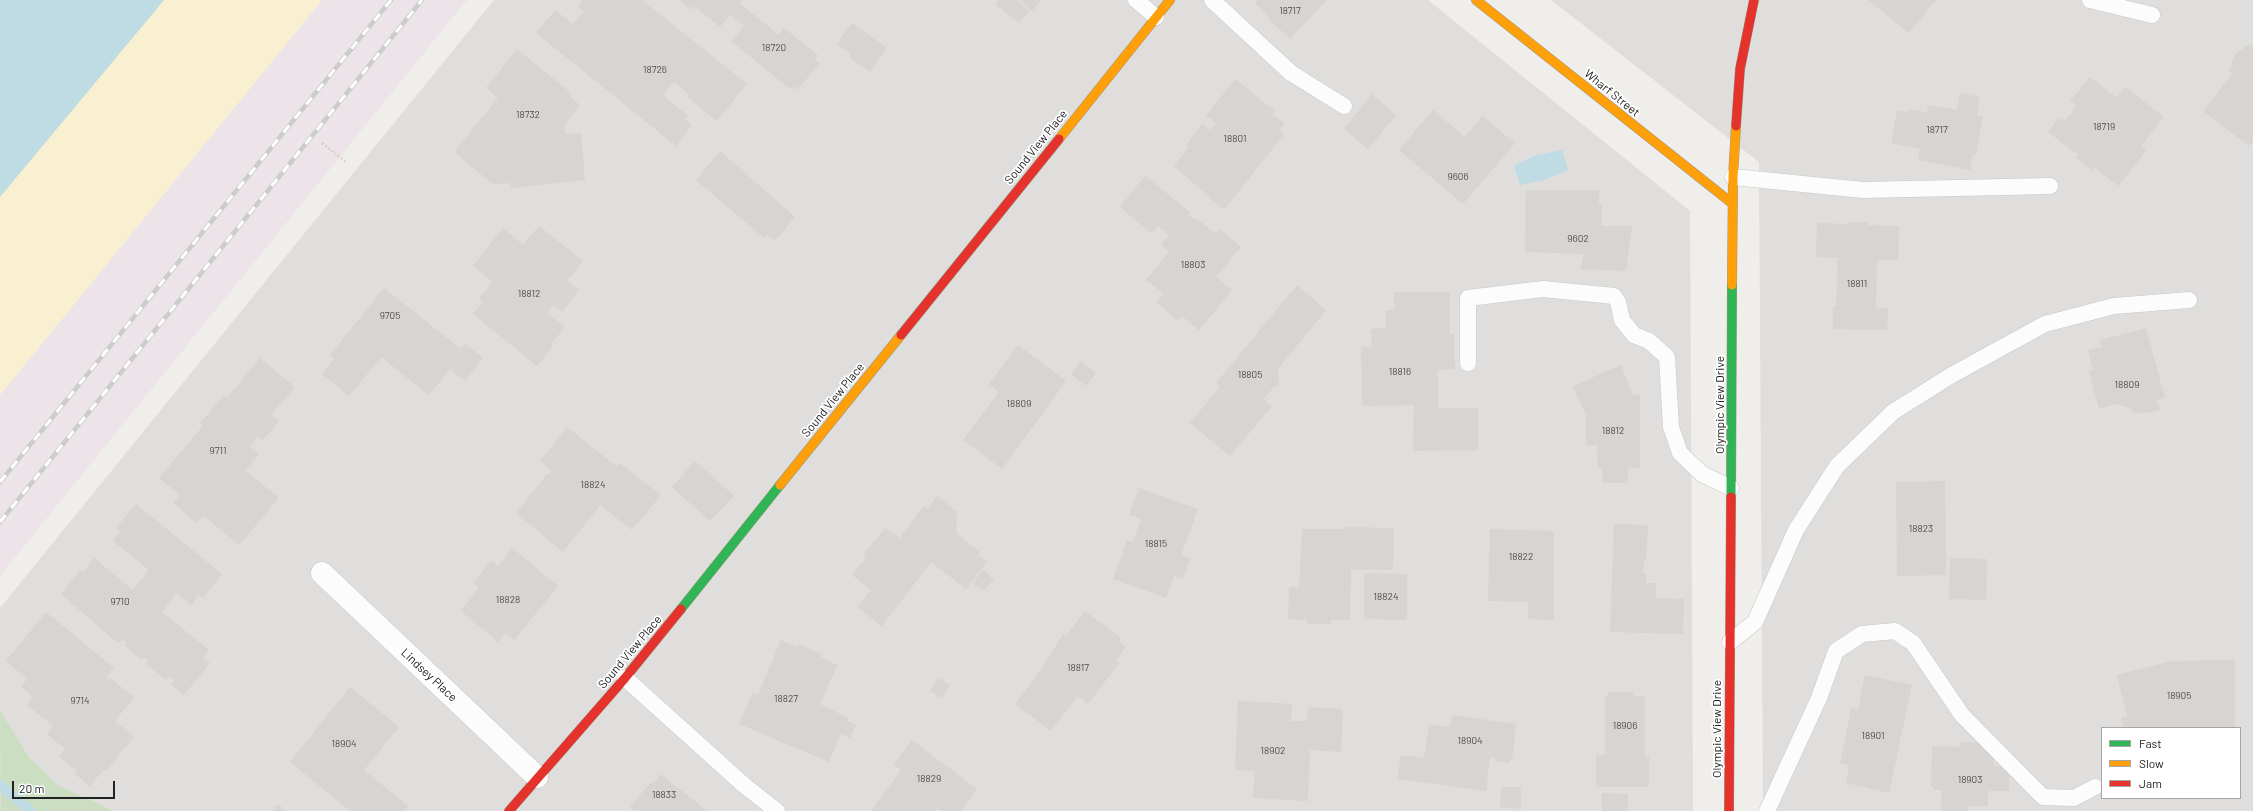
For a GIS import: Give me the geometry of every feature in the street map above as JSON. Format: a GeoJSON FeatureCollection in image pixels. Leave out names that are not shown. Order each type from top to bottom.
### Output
{"type":"FeatureCollection","features":[{"type":"Feature","properties":{"kind":"street","name":"Sound View Place"},"geometry":{"type":"LineString","coordinates":[[509,811],[537,777],[625,678],[1170,0]]}},
{"type":"Feature","properties":{"kind":"street","name":"Wharf Street"},"geometry":{"type":"LineString","coordinates":[[1476,0],[1733,204]]}},
{"type":"Feature","properties":{"kind":"street","name":"Olympic View Drive"},"geometry":{"type":"LineString","coordinates":[[1729,811],[1733,176],[1740,69],[1754,0]]}},
{"type":"Feature","properties":{"kind":"street","name":"Lindsey Place"},"geometry":{"type":"LineString","coordinates":[[322,573],[537,777]]}},
{"type":"Feature","properties":{"kind":"lane"},"geometry":{"type":"LineString","coordinates":[[1136,0],[1156,17]]}},
{"type":"Feature","properties":{"kind":"lane"},"geometry":{"type":"LineString","coordinates":[[1212,0],[1292,73],[1344,106]]}},
{"type":"Feature","properties":{"kind":"lane"},"geometry":{"type":"LineString","coordinates":[[2090,0],[2152,15]]}},
{"type":"Feature","properties":{"kind":"lane"},"geometry":{"type":"LineString","coordinates":[[1733,176],[1863,190],[2050,186]]}},
{"type":"Feature","properties":{"kind":"lane"},"geometry":{"type":"LineString","coordinates":[[1468,363],[1468,298],[1543,289],[1614,296],[1618,302],[1622,320],[1634,335],[1649,341],[1667,357],[1671,427],[1680,453],[1702,474],[1731,488]]}},
{"type":"Feature","properties":{"kind":"lane"},"geometry":{"type":"LineString","coordinates":[[1730,642],[1755,622],[1796,530],[1837,466],[1893,412],[1950,376],[2045,324],[2114,306],[2189,300]]}},
{"type":"Feature","properties":{"kind":"lane"},"geometry":{"type":"LineString","coordinates":[[1767,811],[1819,698],[1836,651],[1862,634],[1895,631],[1913,643],[1962,715],[2043,796],[2074,798],[2095,787]]}},
{"type":"Feature","properties":{"kind":"lane"},"geometry":{"type":"LineString","coordinates":[[625,678],[745,786],[777,811]]}},
{"type":"Feature","properties":{"kind":"path"},"geometry":{"type":"LineString","coordinates":[[322,143],[346,162]]}},
{"type":"Feature","properties":{"kind":"shaded area"},"geometry":{"type":"Polygon","coordinates":[[[322,0],[467,0],[0,576],[0,395],[322,0]]]}},
{"type":"Feature","properties":{"kind":"shaded area"},"geometry":{"type":"Polygon","coordinates":[[[494,0],[1428,0],[1690,211],[1693,811],[0,811],[0,608],[494,0]]]}},
{"type":"Feature","properties":{"kind":"shaded area"},"geometry":{"type":"Polygon","coordinates":[[[1551,0],[2253,0],[2253,811],[1763,811],[1759,162],[1551,0]]]}},
{"type":"Feature","properties":{"kind":"green space"},"geometry":{"type":"Polygon","coordinates":[[[0,711],[29,757],[57,785],[114,811],[1,811],[0,711]]]}},
{"type":"Feature","properties":{"kind":"sand"},"geometry":{"type":"Polygon","coordinates":[[[136,0],[322,0],[0,395],[0,161],[136,0]]]}},
{"type":"Feature","properties":{"kind":"water"},"geometry":{"type":"Polygon","coordinates":[[[0,0],[164,0],[0,197],[0,0]]]}},
{"type":"Feature","properties":{"kind":"water"},"geometry":{"type":"Polygon","coordinates":[[[1562,150],[1568,170],[1544,180],[1520,185],[1514,166],[1536,155],[1562,150]]]}},
{"type":"Feature","properties":{"kind":"building"},"geometry":{"type":"Polygon","coordinates":[[[582,0],[642,0],[747,84],[717,121],[687,97],[689,94],[674,82],[663,95],[688,116],[685,120],[692,125],[676,146],[536,33],[555,10],[573,24],[584,11],[578,6],[582,0]]]}},
{"type":"Feature","properties":{"kind":"building"},"geometry":{"type":"Polygon","coordinates":[[[680,0],[742,0],[739,3],[779,35],[784,28],[818,55],[815,59],[820,63],[797,90],[793,86],[790,89],[731,41],[744,26],[730,14],[720,27],[694,6],[691,10],[680,0]]]}},
{"type":"Feature","properties":{"kind":"building"},"geometry":{"type":"Polygon","coordinates":[[[998,0],[1016,0],[1029,11],[1019,23],[995,4],[998,0]]]}},
{"type":"Feature","properties":{"kind":"building"},"geometry":{"type":"Polygon","coordinates":[[[1020,0],[1041,0],[1032,11],[1020,0]]]}},
{"type":"Feature","properties":{"kind":"building"},"geometry":{"type":"Polygon","coordinates":[[[1258,0],[1327,0],[1290,38],[1269,20],[1270,19],[1255,3],[1258,0]]]}},
{"type":"Feature","properties":{"kind":"building"},"geometry":{"type":"Polygon","coordinates":[[[1868,0],[1936,0],[1909,33],[1868,0]]]}},
{"type":"Feature","properties":{"kind":"building"},"geometry":{"type":"Polygon","coordinates":[[[852,23],[887,48],[870,72],[849,57],[851,54],[837,44],[852,23]]]}},
{"type":"Feature","properties":{"kind":"building"},"geometry":{"type":"Polygon","coordinates":[[[2250,44],[2253,46],[2253,141],[2249,146],[2203,111],[2233,73],[2229,71],[2235,54],[2250,44]]]}},
{"type":"Feature","properties":{"kind":"building"},"geometry":{"type":"Polygon","coordinates":[[[517,49],[571,93],[569,96],[580,105],[564,125],[565,134],[581,133],[585,180],[511,188],[511,183],[494,185],[454,152],[498,98],[486,88],[517,49]]]}},
{"type":"Feature","properties":{"kind":"building"},"geometry":{"type":"Polygon","coordinates":[[[2090,77],[2117,98],[2125,87],[2164,117],[2141,146],[2146,151],[2118,186],[2094,167],[2092,170],[2076,158],[2078,155],[2048,132],[2058,118],[2064,122],[2077,106],[2070,101],[2090,77]]]}},
{"type":"Feature","properties":{"kind":"building"},"geometry":{"type":"Polygon","coordinates":[[[1235,79],[1275,111],[1272,114],[1285,124],[1279,130],[1284,134],[1224,210],[1174,166],[1189,146],[1186,145],[1202,124],[1210,130],[1216,123],[1206,116],[1235,79]]]}},
{"type":"Feature","properties":{"kind":"building"},"geometry":{"type":"Polygon","coordinates":[[[1960,93],[1980,97],[1977,115],[1983,116],[1976,155],[1973,154],[1970,170],[1918,160],[1920,149],[1891,143],[1897,110],[1909,112],[1909,109],[1927,113],[1928,105],[1957,110],[1960,93]]]}},
{"type":"Feature","properties":{"kind":"building"},"geometry":{"type":"Polygon","coordinates":[[[1372,94],[1396,115],[1368,149],[1344,129],[1372,94]]]}},
{"type":"Feature","properties":{"kind":"building"},"geometry":{"type":"Polygon","coordinates":[[[1433,110],[1465,137],[1482,116],[1515,143],[1463,204],[1399,150],[1433,110]]]}},
{"type":"Feature","properties":{"kind":"building"},"geometry":{"type":"Polygon","coordinates":[[[720,151],[795,217],[775,241],[767,235],[764,238],[696,180],[720,151]]]}},
{"type":"Feature","properties":{"kind":"building"},"geometry":{"type":"Polygon","coordinates":[[[1145,176],[1190,212],[1188,215],[1196,220],[1197,219],[1216,234],[1220,230],[1241,247],[1216,277],[1232,290],[1199,330],[1182,316],[1178,321],[1156,302],[1164,294],[1146,280],[1169,252],[1161,245],[1169,235],[1158,226],[1152,234],[1120,207],[1145,176]]]}},
{"type":"Feature","properties":{"kind":"building"},"geometry":{"type":"Polygon","coordinates":[[[1526,190],[1599,190],[1599,204],[1602,204],[1602,226],[1632,226],[1626,271],[1580,269],[1584,254],[1525,252],[1526,190]]]}},
{"type":"Feature","properties":{"kind":"building"},"geometry":{"type":"Polygon","coordinates":[[[1849,222],[1868,222],[1868,225],[1899,226],[1898,259],[1877,261],[1876,308],[1888,308],[1887,330],[1833,329],[1833,306],[1836,306],[1838,258],[1816,257],[1817,223],[1849,224],[1849,222]]]}},
{"type":"Feature","properties":{"kind":"building"},"geometry":{"type":"Polygon","coordinates":[[[539,226],[583,261],[567,281],[579,290],[562,312],[553,305],[547,313],[565,327],[551,344],[553,346],[537,366],[473,314],[483,302],[479,299],[493,282],[473,266],[503,228],[523,245],[539,226]]]}},
{"type":"Feature","properties":{"kind":"building"},"geometry":{"type":"Polygon","coordinates":[[[1297,285],[1326,310],[1278,369],[1279,386],[1274,387],[1263,399],[1272,406],[1230,456],[1190,423],[1219,388],[1217,382],[1297,285]]]}},
{"type":"Feature","properties":{"kind":"building"},"geometry":{"type":"Polygon","coordinates":[[[384,288],[461,349],[465,344],[483,358],[465,381],[450,369],[429,395],[381,357],[349,396],[322,374],[334,359],[330,355],[384,288]]]}},
{"type":"Feature","properties":{"kind":"building"},"geometry":{"type":"Polygon","coordinates":[[[1394,292],[1450,292],[1450,334],[1454,334],[1455,369],[1438,370],[1438,408],[1478,408],[1478,450],[1413,451],[1414,405],[1362,406],[1361,347],[1372,347],[1371,329],[1386,328],[1386,310],[1394,310],[1394,292]]]}},
{"type":"Feature","properties":{"kind":"building"},"geometry":{"type":"Polygon","coordinates":[[[2146,328],[2165,398],[2157,400],[2160,410],[2141,414],[2140,411],[2138,413],[2131,411],[2132,409],[2117,404],[2099,409],[2089,371],[2093,370],[2088,350],[2102,347],[2100,340],[2146,328]]]}},
{"type":"Feature","properties":{"kind":"building"},"geometry":{"type":"Polygon","coordinates":[[[1018,345],[1066,381],[1002,469],[963,440],[999,392],[989,384],[1018,345]]]}},
{"type":"Feature","properties":{"kind":"building"},"geometry":{"type":"Polygon","coordinates":[[[260,358],[295,387],[271,415],[279,421],[263,440],[258,437],[250,447],[259,455],[245,470],[279,498],[239,545],[203,515],[197,523],[173,503],[180,495],[159,478],[203,426],[200,423],[224,395],[227,398],[260,358]]]}},
{"type":"Feature","properties":{"kind":"building"},"geometry":{"type":"Polygon","coordinates":[[[1081,361],[1096,373],[1086,386],[1071,374],[1081,361]]]}},
{"type":"Feature","properties":{"kind":"building"},"geometry":{"type":"Polygon","coordinates":[[[1621,365],[1633,395],[1640,395],[1640,468],[1628,468],[1628,483],[1603,483],[1602,468],[1598,468],[1597,445],[1586,446],[1586,416],[1573,386],[1621,365]]]}},
{"type":"Feature","properties":{"kind":"building"},"geometry":{"type":"Polygon","coordinates":[[[567,427],[616,466],[620,463],[661,495],[632,530],[600,505],[563,552],[516,513],[547,474],[549,475],[552,471],[540,461],[567,427]]]}},
{"type":"Feature","properties":{"kind":"building"},"geometry":{"type":"Polygon","coordinates":[[[695,461],[734,496],[710,521],[672,487],[695,461]]]}},
{"type":"Feature","properties":{"kind":"building"},"geometry":{"type":"Polygon","coordinates":[[[1945,481],[1946,575],[1897,576],[1896,482],[1945,481]]]}},
{"type":"Feature","properties":{"kind":"building"},"geometry":{"type":"Polygon","coordinates":[[[1139,488],[1198,509],[1181,555],[1190,558],[1183,579],[1174,576],[1166,598],[1113,579],[1127,541],[1133,542],[1141,519],[1129,515],[1139,488]]]}},
{"type":"Feature","properties":{"kind":"building"},"geometry":{"type":"Polygon","coordinates":[[[937,496],[957,512],[956,533],[980,552],[978,555],[987,562],[966,589],[931,562],[882,626],[857,607],[871,590],[852,575],[866,558],[863,555],[885,528],[900,538],[924,506],[927,509],[937,496]]]}},
{"type":"Feature","properties":{"kind":"building"},"geometry":{"type":"Polygon","coordinates":[[[136,504],[222,574],[203,598],[199,595],[191,605],[177,593],[162,612],[209,650],[203,657],[210,663],[184,695],[171,684],[174,680],[169,676],[166,680],[146,664],[149,660],[144,657],[142,660],[125,646],[127,643],[123,639],[120,642],[113,639],[61,594],[80,570],[83,572],[94,558],[133,590],[149,570],[113,541],[120,532],[116,528],[136,504]]]}},
{"type":"Feature","properties":{"kind":"building"},"geometry":{"type":"Polygon","coordinates":[[[1614,524],[1648,525],[1646,561],[1644,561],[1643,574],[1646,574],[1646,583],[1656,583],[1656,598],[1684,599],[1683,634],[1610,632],[1614,524]]]}},
{"type":"Feature","properties":{"kind":"building"},"geometry":{"type":"Polygon","coordinates":[[[1347,527],[1394,528],[1393,570],[1351,570],[1350,620],[1331,620],[1331,624],[1307,624],[1307,620],[1288,619],[1289,587],[1299,588],[1302,529],[1347,529],[1347,527]]]}},
{"type":"Feature","properties":{"kind":"building"},"geometry":{"type":"Polygon","coordinates":[[[1490,529],[1554,531],[1554,620],[1528,619],[1528,602],[1488,601],[1490,529]]]}},
{"type":"Feature","properties":{"kind":"building"},"geometry":{"type":"Polygon","coordinates":[[[512,548],[558,586],[514,640],[505,633],[498,642],[461,611],[479,588],[473,583],[491,561],[498,566],[512,548]]]}},
{"type":"Feature","properties":{"kind":"building"},"geometry":{"type":"Polygon","coordinates":[[[1950,558],[1987,559],[1986,600],[1949,599],[1950,558]]]}},
{"type":"Feature","properties":{"kind":"building"},"geometry":{"type":"Polygon","coordinates":[[[983,570],[994,579],[983,591],[973,583],[983,570]]]}},
{"type":"Feature","properties":{"kind":"building"},"geometry":{"type":"Polygon","coordinates":[[[1364,573],[1407,574],[1407,620],[1364,619],[1364,573]]]}},
{"type":"Feature","properties":{"kind":"building"},"geometry":{"type":"Polygon","coordinates":[[[1085,611],[1121,638],[1119,642],[1126,647],[1116,660],[1119,663],[1088,704],[1078,696],[1051,731],[1015,704],[1038,674],[1063,634],[1066,636],[1085,611]]]}},
{"type":"Feature","properties":{"kind":"building"},"geometry":{"type":"Polygon","coordinates":[[[46,612],[114,668],[106,677],[109,680],[110,678],[134,697],[115,721],[134,737],[106,771],[104,769],[90,786],[75,774],[77,771],[59,757],[65,749],[47,734],[53,726],[27,705],[33,697],[21,687],[27,679],[6,661],[46,612]]]}},
{"type":"Feature","properties":{"kind":"building"},"geometry":{"type":"Polygon","coordinates":[[[781,640],[797,647],[798,644],[822,654],[821,657],[837,665],[820,704],[848,718],[847,721],[856,725],[850,738],[841,734],[829,762],[739,724],[753,692],[758,695],[781,640]]]}},
{"type":"Feature","properties":{"kind":"building"},"geometry":{"type":"Polygon","coordinates":[[[2235,660],[2235,727],[2124,727],[2121,718],[2127,716],[2117,675],[2171,661],[2235,660]]]}},
{"type":"Feature","properties":{"kind":"building"},"geometry":{"type":"Polygon","coordinates":[[[1865,675],[1912,685],[1889,793],[1846,783],[1849,765],[1840,763],[1851,708],[1858,709],[1865,675]]]}},
{"type":"Feature","properties":{"kind":"building"},"geometry":{"type":"Polygon","coordinates":[[[938,678],[950,685],[942,698],[930,691],[938,678]]]}},
{"type":"Feature","properties":{"kind":"building"},"geometry":{"type":"Polygon","coordinates":[[[350,687],[399,727],[364,770],[408,806],[404,811],[350,811],[290,762],[350,687]]]}},
{"type":"Feature","properties":{"kind":"building"},"geometry":{"type":"Polygon","coordinates":[[[1608,692],[1633,692],[1633,696],[1645,696],[1645,756],[1649,756],[1649,787],[1596,787],[1596,755],[1605,755],[1605,696],[1608,697],[1608,692]]]}},
{"type":"Feature","properties":{"kind":"building"},"geometry":{"type":"Polygon","coordinates":[[[1238,701],[1292,704],[1291,721],[1307,721],[1308,707],[1343,709],[1341,752],[1310,750],[1308,801],[1253,798],[1255,771],[1235,770],[1238,701]]]}},
{"type":"Feature","properties":{"kind":"building"},"geometry":{"type":"Polygon","coordinates":[[[1452,715],[1516,724],[1512,760],[1510,760],[1509,763],[1495,761],[1496,758],[1490,758],[1486,791],[1397,779],[1401,755],[1424,758],[1429,724],[1450,727],[1452,715]]]}},
{"type":"Feature","properties":{"kind":"building"},"geometry":{"type":"Polygon","coordinates":[[[912,740],[977,789],[961,811],[941,811],[937,808],[935,811],[871,811],[901,770],[894,764],[912,740]]]}},
{"type":"Feature","properties":{"kind":"building"},"geometry":{"type":"Polygon","coordinates":[[[1960,742],[1983,743],[1994,755],[1994,766],[2006,767],[2009,773],[2009,791],[1988,791],[1988,807],[1968,806],[1968,811],[1941,811],[1942,790],[1933,790],[1934,787],[1931,787],[1932,746],[1960,747],[1960,742]]]}},
{"type":"Feature","properties":{"kind":"building"},"geometry":{"type":"Polygon","coordinates":[[[661,774],[707,811],[635,811],[630,807],[651,782],[654,783],[661,774]]]}},
{"type":"Feature","properties":{"kind":"building"},"geometry":{"type":"Polygon","coordinates":[[[1501,787],[1521,787],[1521,809],[1500,807],[1501,787]]]}},
{"type":"Feature","properties":{"kind":"building"},"geometry":{"type":"Polygon","coordinates":[[[1602,793],[1628,794],[1628,811],[1602,811],[1602,793]]]}},
{"type":"Feature","properties":{"kind":"building"},"geometry":{"type":"Polygon","coordinates":[[[278,804],[286,811],[272,811],[278,804]]]}},
{"type":"Feature","properties":{"kind":"waterway"},"geometry":{"type":"LineString","coordinates":[[0,785],[31,811]]}},
{"type":"Feature","properties":{"kind":"railway"},"geometry":{"type":"LineString","coordinates":[[0,482],[391,0]]}},
{"type":"Feature","properties":{"kind":"railway"},"geometry":{"type":"LineString","coordinates":[[0,522],[422,0]]}},
{"type":"Feature","properties":{"kind":"traffic: fast"},"geometry":{"type":"LineString","coordinates":[[1731,497],[1732,285]]}},
{"type":"Feature","properties":{"kind":"traffic: fast"},"geometry":{"type":"LineString","coordinates":[[681,609],[780,485]]}},
{"type":"Feature","properties":{"kind":"traffic: slow"},"geometry":{"type":"LineString","coordinates":[[1059,139],[1170,0]]}},
{"type":"Feature","properties":{"kind":"traffic: slow"},"geometry":{"type":"LineString","coordinates":[[1476,0],[1733,204]]}},
{"type":"Feature","properties":{"kind":"traffic: slow"},"geometry":{"type":"LineString","coordinates":[[1732,285],[1733,177],[1736,126]]}},
{"type":"Feature","properties":{"kind":"traffic: slow"},"geometry":{"type":"LineString","coordinates":[[780,485],[901,335]]}},
{"type":"Feature","properties":{"kind":"traffic: jam"},"geometry":{"type":"LineString","coordinates":[[1736,126],[1740,69],[1754,0]]}},
{"type":"Feature","properties":{"kind":"traffic: jam"},"geometry":{"type":"LineString","coordinates":[[901,335],[1059,139]]}},
{"type":"Feature","properties":{"kind":"traffic: jam"},"geometry":{"type":"LineString","coordinates":[[1729,811],[1731,497]]}},
{"type":"Feature","properties":{"kind":"traffic: jam"},"geometry":{"type":"LineString","coordinates":[[509,811],[625,678],[681,609]]}}]}
